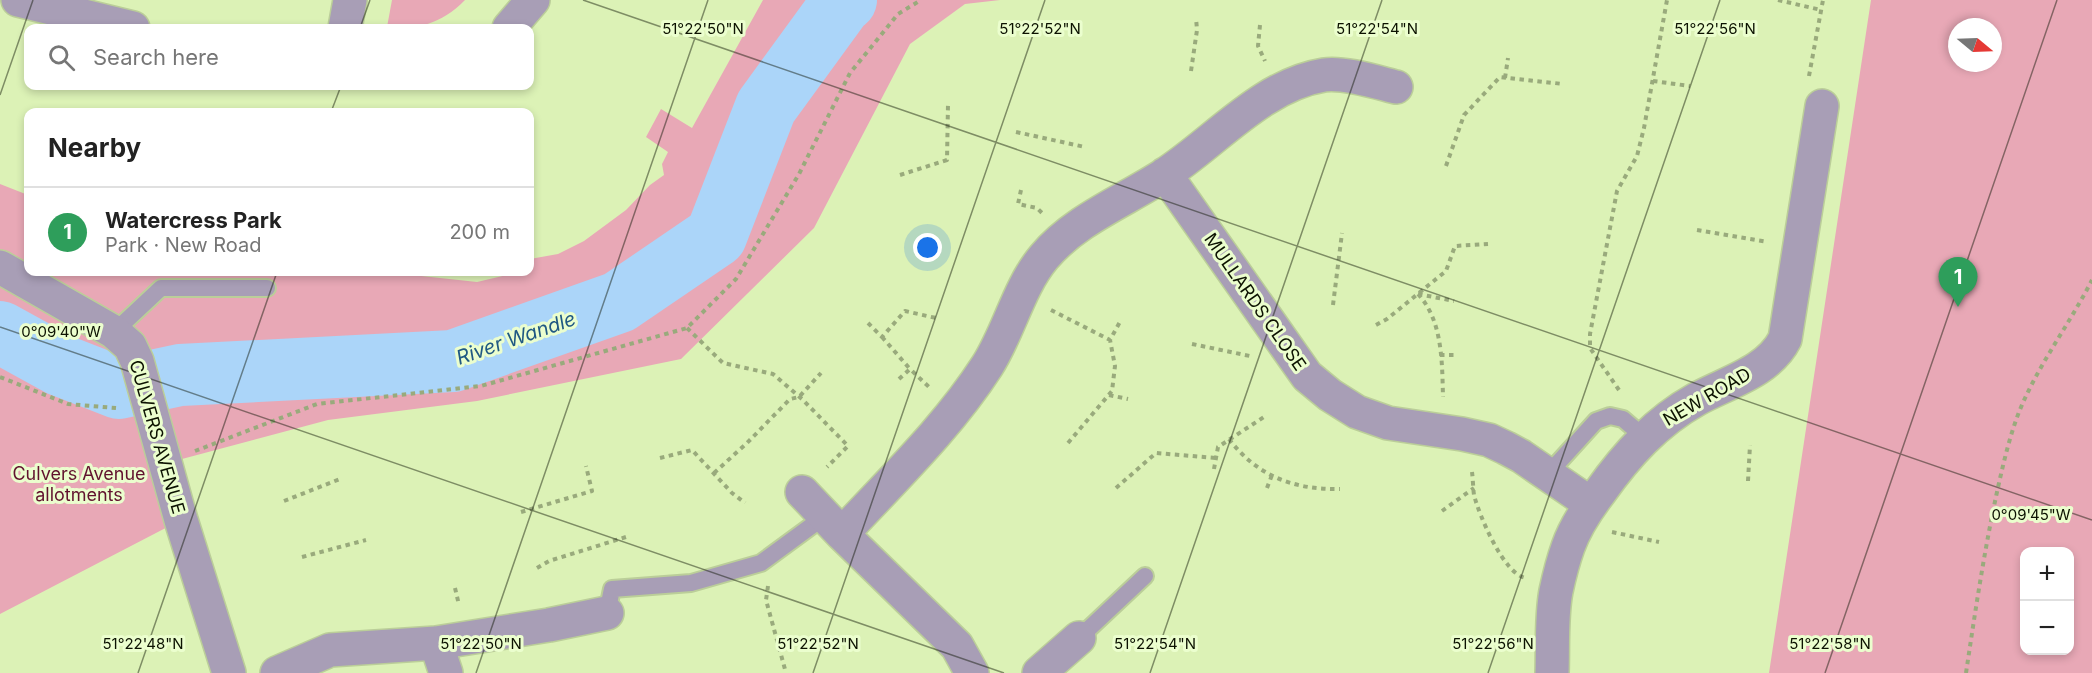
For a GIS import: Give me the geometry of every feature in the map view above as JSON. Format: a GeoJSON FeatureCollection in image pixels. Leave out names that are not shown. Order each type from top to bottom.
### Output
{"type":"FeatureCollection","features":[{"type":"Feature","properties":{"kind":"street"},"geometry":{"type":"LineString","coordinates":[[18,0],[117,24]]}},
{"type":"Feature","properties":{"kind":"street"},"geometry":{"type":"LineString","coordinates":[[346,24],[350,0]]}},
{"type":"Feature","properties":{"kind":"street"},"geometry":{"type":"LineString","coordinates":[[512,24],[533,0]]}},
{"type":"Feature","properties":{"kind":"street"},"geometry":{"type":"LineString","coordinates":[[833,525],[956,411],[988,364],[1044,258],[1067,236],[1102,211],[1165,174],[1279,90],[1326,75],[1340,75],[1396,87]]}},
{"type":"Feature","properties":{"kind":"street","name":"NEW ROAD"},"geometry":{"type":"LineString","coordinates":[[1552,673],[1556,593],[1568,547],[1584,515],[1621,463],[1634,428],[1767,363],[1778,352],[1785,339],[1800,248],[1814,95]]}},
{"type":"Feature","properties":{"kind":"street","name":"MULLARDS CLOSE"},"geometry":{"type":"LineString","coordinates":[[1165,174],[1307,376],[1330,395],[1357,412],[1388,423],[1489,440],[1506,448],[1548,474],[1584,515]]}},
{"type":"Feature","properties":{"kind":"street","name":"CULVERS AVENUE"},"geometry":{"type":"LineString","coordinates":[[0,267],[114,332],[130,346],[137,361],[181,520],[229,673]]}},
{"type":"Feature","properties":{"kind":"street"},"geometry":{"type":"LineString","coordinates":[[802,492],[957,646],[972,673]]}},
{"type":"Feature","properties":{"kind":"street"},"geometry":{"type":"LineString","coordinates":[[277,673],[330,650],[441,658],[549,625],[607,613]]}},
{"type":"Feature","properties":{"kind":"street"},"geometry":{"type":"LineString","coordinates":[[1039,673],[1079,638]]}},
{"type":"Feature","properties":{"kind":"lane"},"geometry":{"type":"LineString","coordinates":[[114,332],[160,288],[267,288]]}},
{"type":"Feature","properties":{"kind":"lane"},"geometry":{"type":"LineString","coordinates":[[1548,474],[1596,421],[1610,416],[1634,428]]}},
{"type":"Feature","properties":{"kind":"lane"},"geometry":{"type":"LineString","coordinates":[[607,613],[612,589],[691,583],[761,563],[833,525]]}},
{"type":"Feature","properties":{"kind":"lane"},"geometry":{"type":"LineString","coordinates":[[1079,638],[1145,576]]}},
{"type":"Feature","properties":{"kind":"path"},"geometry":{"type":"LineString","coordinates":[[166,463],[317,404],[481,386],[687,328],[736,279],[799,174],[850,73],[898,14],[921,0]]}},
{"type":"Feature","properties":{"kind":"path"},"geometry":{"type":"LineString","coordinates":[[1634,428],[1623,395],[1590,348],[1590,334],[1617,191],[1637,156],[1667,0]]}},
{"type":"Feature","properties":{"kind":"path"},"geometry":{"type":"LineString","coordinates":[[1778,0],[1821,10]]}},
{"type":"Feature","properties":{"kind":"path"},"geometry":{"type":"LineString","coordinates":[[1814,95],[1809,74],[1823,0]]}},
{"type":"Feature","properties":{"kind":"path"},"geometry":{"type":"LineString","coordinates":[[1191,71],[1197,30],[1196,18]]}},
{"type":"Feature","properties":{"kind":"path"},"geometry":{"type":"LineString","coordinates":[[1505,78],[1508,58]]}},
{"type":"Feature","properties":{"kind":"path"},"geometry":{"type":"LineString","coordinates":[[1446,166],[1464,116],[1500,77],[1563,84]]}},
{"type":"Feature","properties":{"kind":"path"},"geometry":{"type":"LineString","coordinates":[[1653,81],[1690,86]]}},
{"type":"Feature","properties":{"kind":"path"},"geometry":{"type":"LineString","coordinates":[[900,175],[947,160],[948,104]]}},
{"type":"Feature","properties":{"kind":"path"},"geometry":{"type":"LineString","coordinates":[[1016,132],[1085,147]]}},
{"type":"Feature","properties":{"kind":"path"},"geometry":{"type":"LineString","coordinates":[[1697,230],[1800,248]]}},
{"type":"Feature","properties":{"kind":"path"},"geometry":{"type":"LineString","coordinates":[[1333,305],[1342,233]]}},
{"type":"Feature","properties":{"kind":"path"},"geometry":{"type":"LineString","coordinates":[[1376,325],[1387,319],[1446,271],[1455,246],[1488,244]]}},
{"type":"Feature","properties":{"kind":"path"},"geometry":{"type":"LineString","coordinates":[[1966,673],[1989,530],[2005,459],[2019,413],[2041,364],[2080,304],[2092,280]]}},
{"type":"Feature","properties":{"kind":"path"},"geometry":{"type":"LineString","coordinates":[[1418,294],[1454,301]]}},
{"type":"Feature","properties":{"kind":"path"},"geometry":{"type":"LineString","coordinates":[[1418,294],[1426,303],[1436,328],[1443,400],[1450,432],[1470,451],[1474,488],[1486,528],[1502,557],[1521,577],[1559,582]]}},
{"type":"Feature","properties":{"kind":"path"},"geometry":{"type":"LineString","coordinates":[[1022,297],[1082,324],[1110,340]]}},
{"type":"Feature","properties":{"kind":"path"},"geometry":{"type":"LineString","coordinates":[[882,337],[905,310],[936,318]]}},
{"type":"Feature","properties":{"kind":"path"},"geometry":{"type":"LineString","coordinates":[[1068,443],[1113,391],[1115,366],[1110,340],[1122,320]]}},
{"type":"Feature","properties":{"kind":"path"},"geometry":{"type":"LineString","coordinates":[[868,322],[910,369]]}},
{"type":"Feature","properties":{"kind":"path"},"geometry":{"type":"LineString","coordinates":[[687,328],[723,363],[773,374],[848,446],[802,492]]}},
{"type":"Feature","properties":{"kind":"path"},"geometry":{"type":"LineString","coordinates":[[1192,344],[1258,358]]}},
{"type":"Feature","properties":{"kind":"path"},"geometry":{"type":"LineString","coordinates":[[1440,355],[1455,355]]}},
{"type":"Feature","properties":{"kind":"path"},"geometry":{"type":"LineString","coordinates":[[714,473],[790,399],[799,397],[821,374]]}},
{"type":"Feature","properties":{"kind":"path"},"geometry":{"type":"LineString","coordinates":[[0,377],[68,404],[134,409],[148,402]]}},
{"type":"Feature","properties":{"kind":"path"},"geometry":{"type":"LineString","coordinates":[[1108,395],[1128,399]]}},
{"type":"Feature","properties":{"kind":"path"},"geometry":{"type":"LineString","coordinates":[[1214,468],[1218,447],[1267,415]]}},
{"type":"Feature","properties":{"kind":"path"},"geometry":{"type":"LineString","coordinates":[[1229,439],[1242,456],[1260,470],[1303,486],[1340,489]]}},
{"type":"Feature","properties":{"kind":"path"},"geometry":{"type":"LineString","coordinates":[[1748,481],[1750,445]]}},
{"type":"Feature","properties":{"kind":"path"},"geometry":{"type":"LineString","coordinates":[[660,458],[692,450],[745,503]]}},
{"type":"Feature","properties":{"kind":"path"},"geometry":{"type":"LineString","coordinates":[[1116,488],[1156,453],[1216,458]]}},
{"type":"Feature","properties":{"kind":"path"},"geometry":{"type":"LineString","coordinates":[[520,512],[592,491],[586,466]]}},
{"type":"Feature","properties":{"kind":"path"},"geometry":{"type":"LineString","coordinates":[[1267,488],[1272,475]]}},
{"type":"Feature","properties":{"kind":"path"},"geometry":{"type":"LineString","coordinates":[[284,501],[340,479]]}},
{"type":"Feature","properties":{"kind":"path"},"geometry":{"type":"LineString","coordinates":[[1442,511],[1474,488]]}},
{"type":"Feature","properties":{"kind":"path"},"geometry":{"type":"LineString","coordinates":[[1584,515],[1659,542]]}},
{"type":"Feature","properties":{"kind":"path"},"geometry":{"type":"LineString","coordinates":[[537,568],[549,561],[626,537]]}},
{"type":"Feature","properties":{"kind":"path"},"geometry":{"type":"LineString","coordinates":[[302,557],[366,540]]}},
{"type":"Feature","properties":{"kind":"path"},"geometry":{"type":"LineString","coordinates":[[761,563],[769,582],[766,600],[786,673]]}},
{"type":"Feature","properties":{"kind":"green space"},"geometry":{"type":"Polygon","coordinates":[[[392,0],[465,0],[453,11],[429,23],[388,24],[392,0]]]}},
{"type":"Feature","properties":{"kind":"green space","name":"Culvers Avenue allotments"},"geometry":{"type":"Polygon","coordinates":[[[763,0],[1000,0],[965,4],[910,44],[814,228],[681,359],[477,401],[328,420],[167,463],[181,520],[0,614],[0,184],[24,193],[24,276],[422,276],[477,282],[502,276],[534,276],[534,258],[558,254],[584,241],[626,210],[650,185],[664,175],[662,164],[668,152],[646,137],[661,109],[692,128],[763,0]]]}},
{"type":"Feature","properties":{"kind":"green space"},"geometry":{"type":"Polygon","coordinates":[[[1871,0],[2092,0],[2092,673],[1769,673],[1871,0]]]}},
{"type":"Feature","properties":{"kind":"waterway","name":"River Wandle"},"geometry":{"type":"LineString","coordinates":[[0,332],[60,365],[119,388],[180,375],[453,361],[619,302],[716,236],[766,107],[846,0]]}},
{"type":"Feature","properties":{"kind":"place","name":"Watercress Park"},"geometry":{"type":"Point","coordinates":[1958,307]}}]}
